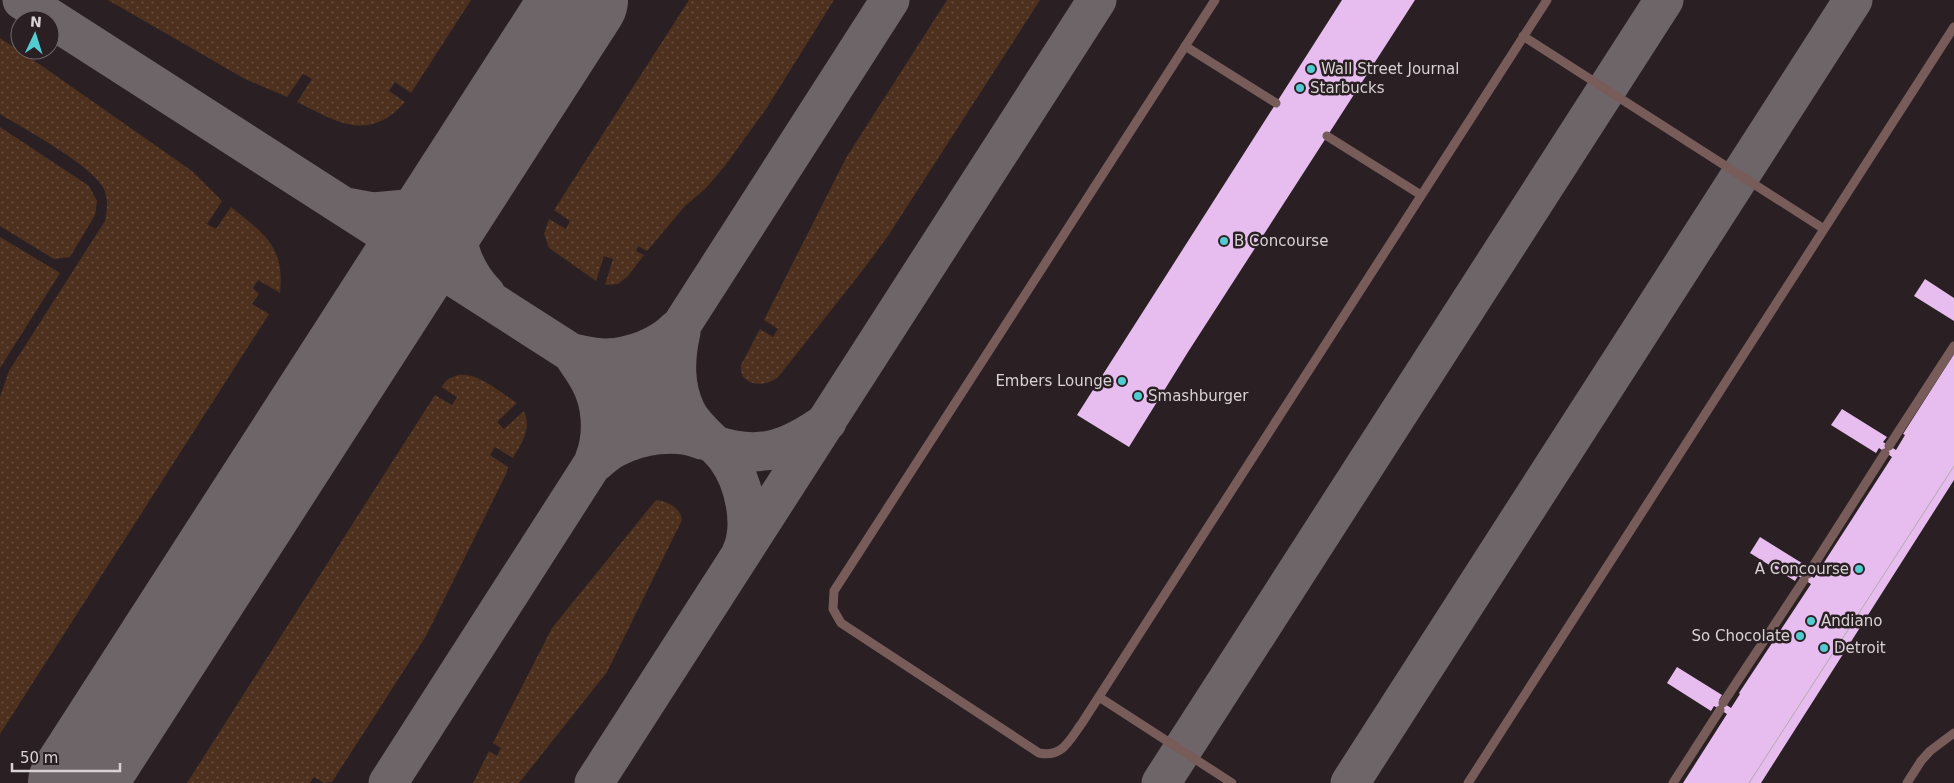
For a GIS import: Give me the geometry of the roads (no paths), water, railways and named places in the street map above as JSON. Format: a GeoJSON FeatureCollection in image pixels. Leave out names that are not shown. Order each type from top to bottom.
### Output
{"type":"FeatureCollection","features":[{"type":"Feature","properties":{"kind":"lane"},"geometry":{"type":"LineString","coordinates":[[1215,0],[834,591],[833,609],[841,623],[1039,753],[1055,754],[1065,747],[1099,697],[1547,0]]}},
{"type":"Feature","properties":{"kind":"lane"},"geometry":{"type":"LineString","coordinates":[[1468,783],[1954,26]]}},
{"type":"Feature","properties":{"kind":"lane"},"geometry":{"type":"LineString","coordinates":[[1523,36],[1824,229]]}},
{"type":"Feature","properties":{"kind":"lane"},"geometry":{"type":"LineString","coordinates":[[1185,46],[1276,103]]}},
{"type":"Feature","properties":{"kind":"lane"},"geometry":{"type":"LineString","coordinates":[[1327,136],[1421,195]]}},
{"type":"Feature","properties":{"kind":"lane"},"geometry":{"type":"LineString","coordinates":[[1673,783],[1954,346]]}},
{"type":"Feature","properties":{"kind":"lane"},"geometry":{"type":"LineString","coordinates":[[1099,697],[1232,783]]}},
{"type":"Feature","properties":{"kind":"lane"},"geometry":{"type":"LineString","coordinates":[[1907,783],[1930,751],[1954,733]]}},
{"type":"Feature","properties":{"kind":"tram line"},"geometry":{"type":"LineString","coordinates":[[1749,783],[1954,466]]}},
{"type":"Feature","properties":{"kind":"place","name":"Wall Street Journal"},"geometry":{"type":"Point","coordinates":[1311,69]}},
{"type":"Feature","properties":{"kind":"place","name":"Starbucks"},"geometry":{"type":"Point","coordinates":[1300,88]}},
{"type":"Feature","properties":{"kind":"place","name":"B Concourse"},"geometry":{"type":"Point","coordinates":[1224,241]}},
{"type":"Feature","properties":{"kind":"place","name":"Embers Lounge"},"geometry":{"type":"Point","coordinates":[1122,381]}},
{"type":"Feature","properties":{"kind":"place","name":"Smashburger"},"geometry":{"type":"Point","coordinates":[1138,396]}},
{"type":"Feature","properties":{"kind":"place","name":"A Concourse"},"geometry":{"type":"Point","coordinates":[1859,569]}},
{"type":"Feature","properties":{"kind":"place","name":"Andiano"},"geometry":{"type":"Point","coordinates":[1811,621]}},
{"type":"Feature","properties":{"kind":"place","name":"So Chocolate"},"geometry":{"type":"Point","coordinates":[1800,636]}},
{"type":"Feature","properties":{"kind":"place","name":"Detroit"},"geometry":{"type":"Point","coordinates":[1824,648]}}]}
